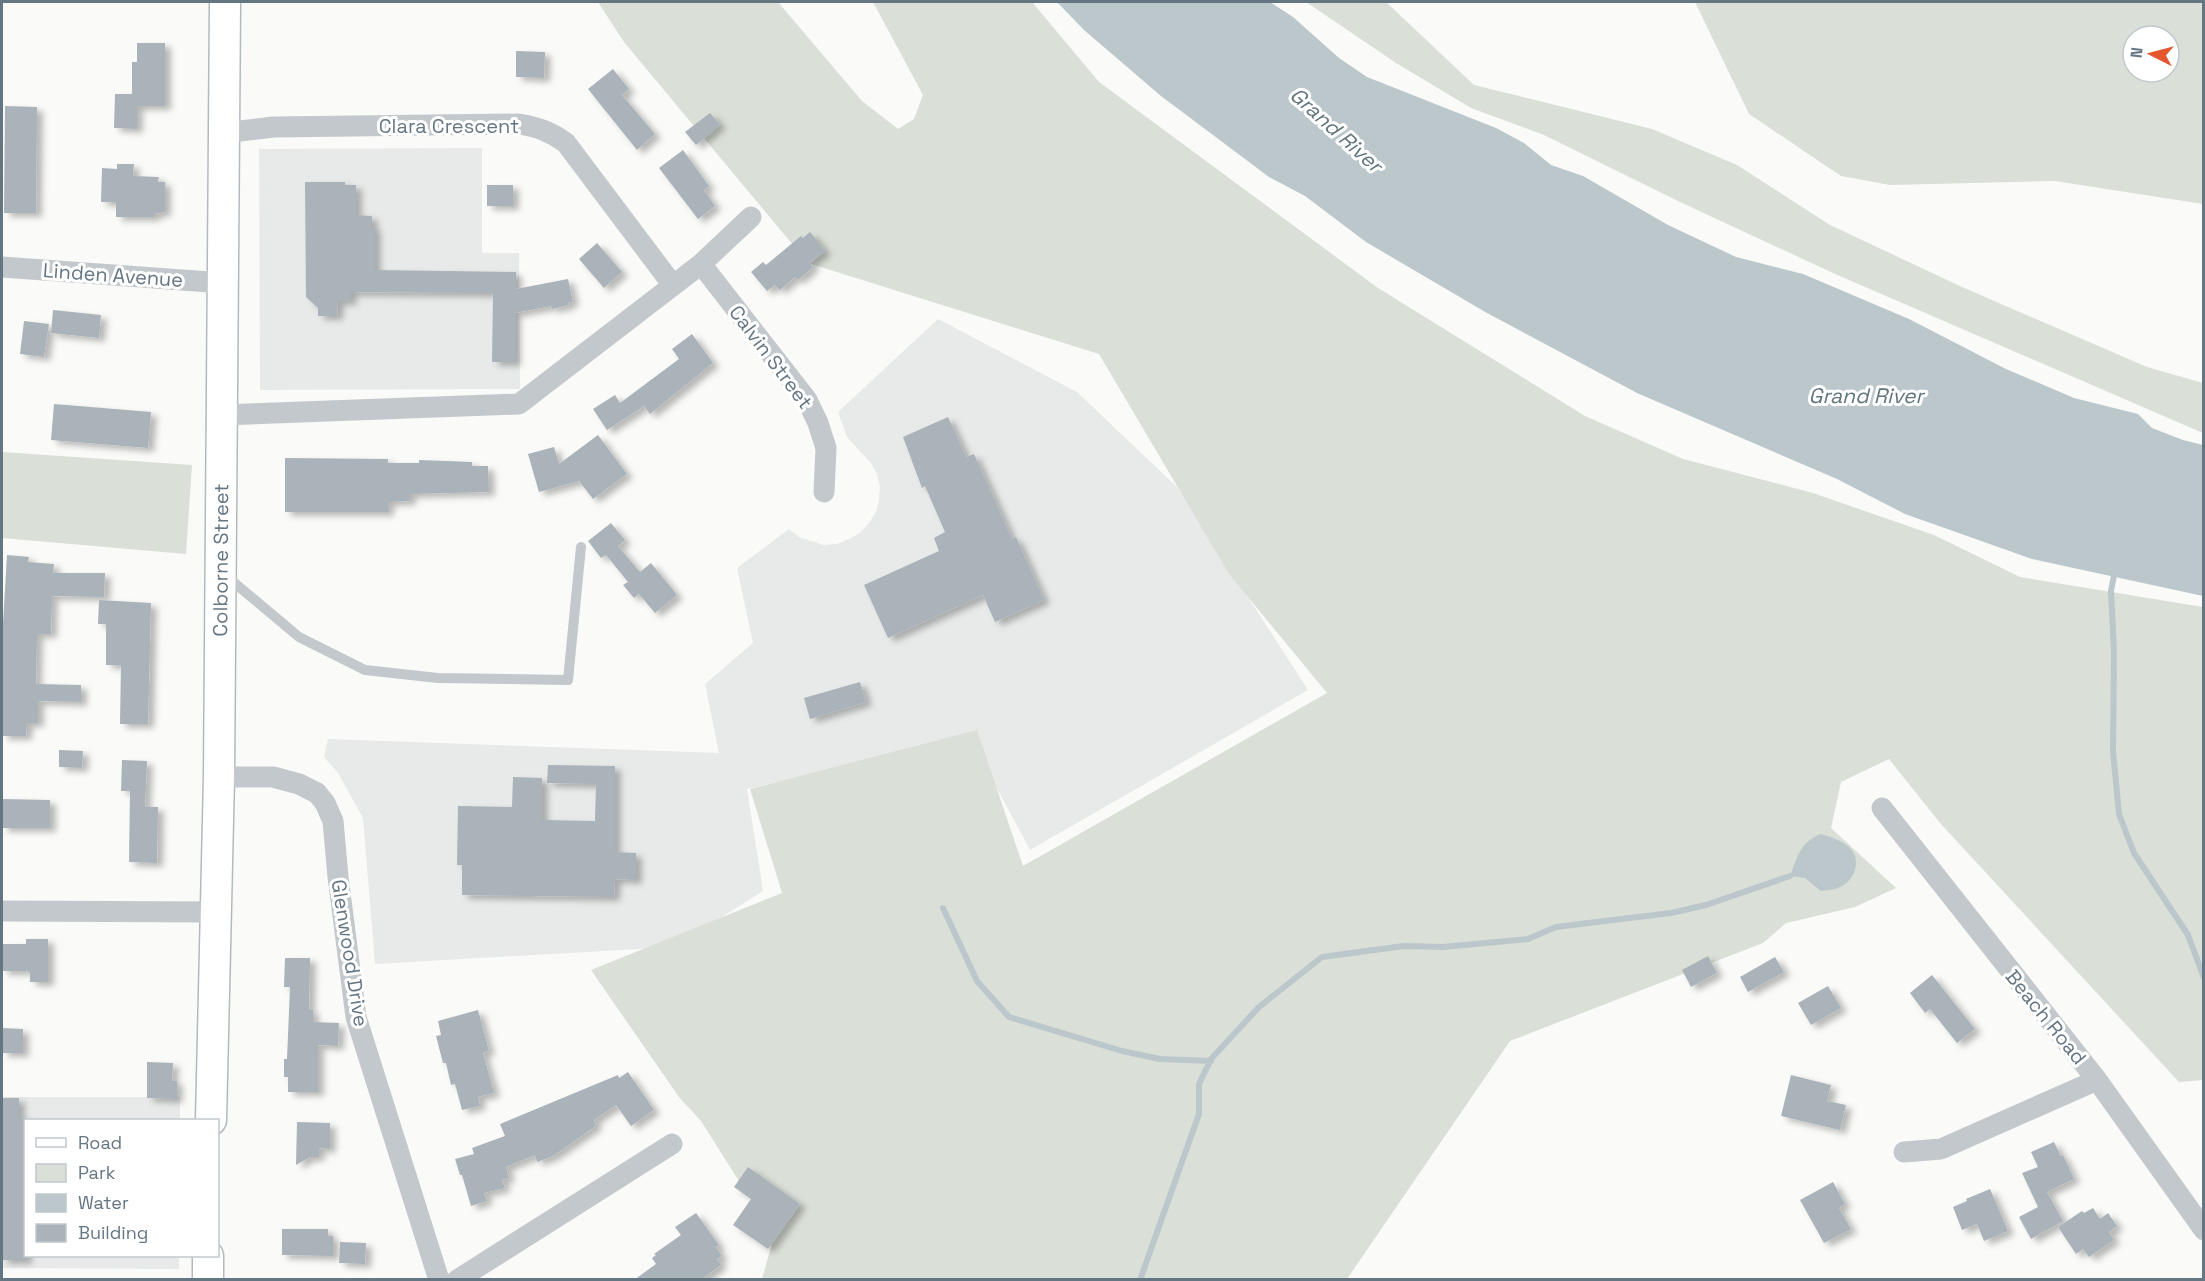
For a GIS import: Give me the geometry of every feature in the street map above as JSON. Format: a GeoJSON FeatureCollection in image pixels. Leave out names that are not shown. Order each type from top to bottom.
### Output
{"type":"FeatureCollection","features":[{"type":"Feature","properties":{"kind":"main road","name":"Colborne Street"},"geometry":{"type":"LineString","coordinates":[[211,1119],[219,777],[225,2]]}},
{"type":"Feature","properties":{"kind":"main road"},"geometry":{"type":"LineString","coordinates":[[208,1257],[208,1280]]}},
{"type":"Feature","properties":{"kind":"street","name":"Clara Crescent"},"geometry":{"type":"LineString","coordinates":[[224,133],[274,127],[519,124],[536,127],[552,133],[566,143],[672,284]]}},
{"type":"Feature","properties":{"kind":"street"},"geometry":{"type":"LineString","coordinates":[[221,415],[519,404],[672,284],[701,264],[751,217]]}},
{"type":"Feature","properties":{"kind":"street","name":"Calvin Street"},"geometry":{"type":"LineString","coordinates":[[701,264],[807,400],[826,448],[824,492]]}},
{"type":"Feature","properties":{"kind":"street","name":"Linden Avenue"},"geometry":{"type":"LineString","coordinates":[[2,267],[224,283]]}},
{"type":"Feature","properties":{"kind":"street","name":"Glenwood Drive"},"geometry":{"type":"LineString","coordinates":[[219,777],[273,777],[299,784],[317,793],[325,803],[333,821],[356,1017],[439,1280]]}},
{"type":"Feature","properties":{"kind":"street","name":"Beach Road"},"geometry":{"type":"LineString","coordinates":[[1882,808],[2097,1080],[2204,1230]]}},
{"type":"Feature","properties":{"kind":"street"},"geometry":{"type":"LineString","coordinates":[[2,911],[215,912]]}},
{"type":"Feature","properties":{"kind":"street"},"geometry":{"type":"LineString","coordinates":[[1904,1152],[1941,1149],[2097,1080]]}},
{"type":"Feature","properties":{"kind":"street"},"geometry":{"type":"LineString","coordinates":[[457,1280],[672,1144]]}},
{"type":"Feature","properties":{"kind":"lane"},"geometry":{"type":"LineString","coordinates":[[220,571],[299,637],[365,670],[438,678],[568,680],[581,547]]}},
{"type":"Feature","properties":{"kind":"shaded area"},"geometry":{"type":"Polygon","coordinates":[[[482,148],[482,253],[519,253],[520,389],[260,390],[259,149],[482,148]]]}},
{"type":"Feature","properties":{"kind":"shaded area"},"geometry":{"type":"Polygon","coordinates":[[[938,319],[1077,392],[1177,487],[1308,690],[1030,850],[970,738],[747,789],[763,891],[674,947],[375,964],[363,818],[338,773],[324,757],[328,739],[719,753],[705,684],[753,643],[737,568],[789,529],[799,537],[824,545],[837,544],[849,539],[860,533],[869,523],[876,512],[879,500],[880,487],[877,474],[871,463],[847,437],[838,412],[938,319]]]}},
{"type":"Feature","properties":{"kind":"shaded area"},"geometry":{"type":"Polygon","coordinates":[[[2,1097],[180,1097],[180,1119],[24,1119],[24,1257],[179,1257],[179,1269],[2,1268],[2,1097]]]}},
{"type":"Feature","properties":{"kind":"green space"},"geometry":{"type":"Polygon","coordinates":[[[598,2],[778,2],[862,101],[898,129],[914,119],[923,95],[873,2],[1032,2],[1099,82],[1378,288],[1585,416],[1683,459],[1813,493],[1934,535],[2020,577],[2203,607],[2203,1080],[2179,1082],[1940,823],[1889,759],[1841,782],[1831,828],[1896,888],[1855,907],[1786,923],[1763,943],[1510,1041],[1347,1279],[762,1279],[771,1247],[753,1203],[701,1121],[679,1097],[591,970],[782,893],[750,789],[977,730],[1023,866],[1327,693],[1229,574],[1099,354],[808,263],[624,42],[598,2]]]}},
{"type":"Feature","properties":{"kind":"green space"},"geometry":{"type":"Polygon","coordinates":[[[1306,2],[1386,2],[1474,85],[1652,129],[1737,165],[1830,225],[1962,287],[2147,367],[2203,383],[2203,433],[1833,273],[1678,201],[1544,135],[1471,108],[1396,63],[1306,2]]]}},
{"type":"Feature","properties":{"kind":"green space"},"geometry":{"type":"Polygon","coordinates":[[[1695,2],[2203,2],[2203,204],[2055,181],[1890,185],[1841,176],[1749,114],[1695,2]]]}},
{"type":"Feature","properties":{"kind":"green space"},"geometry":{"type":"Polygon","coordinates":[[[2,452],[192,465],[186,554],[2,538],[2,452]]]}},
{"type":"Feature","properties":{"kind":"water","name":"Grand River"},"geometry":{"type":"Polygon","coordinates":[[[1057,2],[1270,2],[1293,17],[1339,58],[1367,77],[1496,128],[1524,143],[1551,165],[1583,176],[1668,225],[1736,257],[1803,274],[1909,319],[2006,369],[2074,398],[2138,414],[2152,428],[2203,445],[2203,596],[2032,559],[1905,514],[1837,479],[1637,393],[1487,313],[1366,242],[1305,196],[1269,177],[1161,96],[1084,30],[1057,2]]]}},
{"type":"Feature","properties":{"kind":"water"},"geometry":{"type":"Polygon","coordinates":[[[1821,834],[1842,842],[1852,850],[1855,856],[1853,875],[1845,884],[1836,889],[1821,891],[1805,878],[1790,876],[1804,846],[1821,834]]]}},
{"type":"Feature","properties":{"kind":"building"},"geometry":{"type":"Polygon","coordinates":[[[137,43],[165,43],[165,106],[137,106],[137,129],[114,128],[115,94],[132,94],[132,62],[137,62],[137,43]]]}},
{"type":"Feature","properties":{"kind":"building"},"geometry":{"type":"Polygon","coordinates":[[[516,51],[545,52],[544,78],[516,77],[516,51]]]}},
{"type":"Feature","properties":{"kind":"building"},"geometry":{"type":"Polygon","coordinates":[[[613,69],[629,89],[622,95],[655,134],[637,150],[588,89],[613,69]]]}},
{"type":"Feature","properties":{"kind":"building"},"geometry":{"type":"Polygon","coordinates":[[[5,106],[37,107],[36,213],[4,213],[5,106]]]}},
{"type":"Feature","properties":{"kind":"building"},"geometry":{"type":"Polygon","coordinates":[[[710,113],[720,125],[696,145],[685,132],[710,113]]]}},
{"type":"Feature","properties":{"kind":"building"},"geometry":{"type":"Polygon","coordinates":[[[683,150],[709,186],[704,190],[715,206],[698,219],[659,168],[683,150]]]}},
{"type":"Feature","properties":{"kind":"building"},"geometry":{"type":"Polygon","coordinates":[[[117,164],[134,164],[133,176],[159,177],[158,182],[165,182],[165,212],[154,214],[154,217],[116,217],[116,202],[101,202],[102,168],[117,169],[117,164]]]}},
{"type":"Feature","properties":{"kind":"building"},"geometry":{"type":"Polygon","coordinates":[[[305,182],[345,182],[345,185],[356,185],[356,215],[372,216],[372,227],[375,227],[375,270],[516,272],[516,289],[568,279],[573,302],[552,309],[551,306],[515,313],[515,362],[492,362],[493,293],[351,292],[351,301],[338,301],[337,316],[318,316],[318,308],[306,297],[305,182]]]}},
{"type":"Feature","properties":{"kind":"building"},"geometry":{"type":"Polygon","coordinates":[[[487,185],[513,185],[513,206],[487,206],[487,185]]]}},
{"type":"Feature","properties":{"kind":"building"},"geometry":{"type":"Polygon","coordinates":[[[810,232],[825,251],[810,263],[813,267],[798,280],[795,277],[780,290],[775,285],[767,291],[751,272],[763,262],[766,265],[801,236],[803,238],[810,232]]]}},
{"type":"Feature","properties":{"kind":"building"},"geometry":{"type":"Polygon","coordinates":[[[597,243],[622,272],[604,288],[579,259],[597,243]]]}},
{"type":"Feature","properties":{"kind":"building"},"geometry":{"type":"Polygon","coordinates":[[[53,310],[101,315],[99,338],[51,333],[53,310]]]}},
{"type":"Feature","properties":{"kind":"building"},"geometry":{"type":"Polygon","coordinates":[[[24,321],[49,324],[44,357],[20,354],[24,321]]]}},
{"type":"Feature","properties":{"kind":"building"},"geometry":{"type":"Polygon","coordinates":[[[692,334],[713,363],[650,414],[644,406],[607,430],[593,409],[615,395],[620,403],[679,359],[672,349],[692,334]]]}},
{"type":"Feature","properties":{"kind":"building"},"geometry":{"type":"Polygon","coordinates":[[[54,404],[151,412],[148,448],[51,440],[54,404]]]}},
{"type":"Feature","properties":{"kind":"building"},"geometry":{"type":"Polygon","coordinates":[[[948,417],[966,457],[974,454],[1012,539],[1016,537],[1044,600],[995,622],[983,595],[888,638],[864,585],[939,551],[934,538],[945,532],[925,486],[922,488],[903,437],[948,417]]]}},
{"type":"Feature","properties":{"kind":"building"},"geometry":{"type":"Polygon","coordinates":[[[598,435],[627,474],[593,499],[579,481],[539,492],[528,454],[554,447],[559,464],[598,435]]]}},
{"type":"Feature","properties":{"kind":"building"},"geometry":{"type":"Polygon","coordinates":[[[285,458],[388,459],[388,463],[419,463],[419,460],[472,462],[472,466],[488,466],[489,492],[410,494],[410,501],[388,502],[388,512],[285,512],[285,458]]]}},
{"type":"Feature","properties":{"kind":"building"},"geometry":{"type":"Polygon","coordinates":[[[611,523],[625,540],[618,546],[640,572],[651,563],[677,595],[655,613],[639,594],[634,598],[623,585],[628,582],[606,555],[601,558],[588,541],[611,523]]]}},
{"type":"Feature","properties":{"kind":"building"},"geometry":{"type":"Polygon","coordinates":[[[7,555],[29,557],[28,562],[54,564],[53,573],[105,573],[104,597],[52,596],[51,634],[37,634],[36,684],[81,685],[81,702],[38,701],[38,723],[27,723],[26,736],[2,736],[2,641],[7,555]]]}},
{"type":"Feature","properties":{"kind":"building"},"geometry":{"type":"Polygon","coordinates":[[[99,600],[151,603],[148,724],[120,724],[121,665],[106,665],[106,624],[98,624],[99,600]]]}},
{"type":"Feature","properties":{"kind":"building"},"geometry":{"type":"Polygon","coordinates":[[[860,682],[866,702],[810,719],[804,698],[860,682]]]}},
{"type":"Feature","properties":{"kind":"building"},"geometry":{"type":"Polygon","coordinates":[[[59,750],[83,751],[82,768],[59,767],[59,750]]]}},
{"type":"Feature","properties":{"kind":"building"},"geometry":{"type":"Polygon","coordinates":[[[122,760],[147,761],[145,807],[158,807],[157,863],[129,862],[130,791],[121,791],[122,760]]]}},
{"type":"Feature","properties":{"kind":"building"},"geometry":{"type":"Polygon","coordinates":[[[548,765],[615,766],[615,852],[636,853],[636,880],[615,879],[614,897],[462,895],[462,865],[457,865],[458,806],[512,807],[513,777],[542,778],[542,820],[595,821],[596,784],[547,783],[548,765]]]}},
{"type":"Feature","properties":{"kind":"building"},"geometry":{"type":"Polygon","coordinates":[[[2,799],[50,800],[50,828],[2,828],[2,799]]]}},
{"type":"Feature","properties":{"kind":"building"},"geometry":{"type":"Polygon","coordinates":[[[26,939],[48,939],[48,982],[30,982],[30,972],[26,971],[2,971],[2,944],[26,944],[26,939]]]}},
{"type":"Feature","properties":{"kind":"building"},"geometry":{"type":"Polygon","coordinates":[[[1708,956],[1717,973],[1691,987],[1682,970],[1708,956]]]}},
{"type":"Feature","properties":{"kind":"building"},"geometry":{"type":"Polygon","coordinates":[[[1775,957],[1784,972],[1748,992],[1740,977],[1775,957]]]}},
{"type":"Feature","properties":{"kind":"building"},"geometry":{"type":"Polygon","coordinates":[[[285,958],[310,958],[309,1010],[313,1010],[313,1022],[339,1023],[338,1046],[318,1045],[318,1092],[288,1092],[288,1077],[284,1077],[290,987],[284,987],[285,958]]]}},
{"type":"Feature","properties":{"kind":"building"},"geometry":{"type":"Polygon","coordinates":[[[1932,975],[1975,1029],[1957,1043],[1930,1009],[1925,1013],[1910,993],[1932,975]]]}},
{"type":"Feature","properties":{"kind":"building"},"geometry":{"type":"Polygon","coordinates":[[[1828,986],[1841,1008],[1811,1025],[1798,1003],[1828,986]]]}},
{"type":"Feature","properties":{"kind":"building"},"geometry":{"type":"Polygon","coordinates":[[[478,1010],[489,1051],[483,1053],[494,1093],[478,1097],[480,1106],[462,1110],[455,1084],[451,1085],[446,1063],[443,1063],[436,1036],[441,1035],[438,1021],[478,1010]]]}},
{"type":"Feature","properties":{"kind":"building"},"geometry":{"type":"Polygon","coordinates":[[[2,1028],[23,1029],[23,1053],[2,1053],[2,1028]]]}},
{"type":"Feature","properties":{"kind":"building"},"geometry":{"type":"Polygon","coordinates":[[[147,1062],[173,1063],[172,1081],[177,1081],[177,1099],[147,1098],[147,1062]]]}},
{"type":"Feature","properties":{"kind":"building"},"geometry":{"type":"Polygon","coordinates":[[[628,1072],[654,1110],[631,1126],[616,1105],[594,1120],[596,1126],[553,1156],[537,1162],[535,1155],[506,1167],[509,1178],[502,1180],[505,1188],[484,1193],[487,1201],[471,1206],[455,1159],[474,1154],[472,1148],[505,1136],[500,1124],[618,1075],[619,1078],[628,1072]]]}},
{"type":"Feature","properties":{"kind":"building"},"geometry":{"type":"Polygon","coordinates":[[[1791,1075],[1831,1085],[1827,1101],[1846,1105],[1840,1130],[1781,1116],[1791,1075]]]}},
{"type":"Feature","properties":{"kind":"building"},"geometry":{"type":"Polygon","coordinates":[[[2,1098],[19,1098],[19,1118],[26,1118],[24,1119],[24,1257],[26,1260],[2,1260],[2,1098]]]}},
{"type":"Feature","properties":{"kind":"building"},"geometry":{"type":"Polygon","coordinates":[[[297,1122],[330,1123],[330,1149],[319,1148],[319,1157],[310,1157],[296,1165],[297,1122]]]}},
{"type":"Feature","properties":{"kind":"building"},"geometry":{"type":"Polygon","coordinates":[[[2054,1142],[2074,1179],[2047,1192],[2063,1221],[2031,1239],[2019,1217],[2038,1207],[2022,1173],[2038,1167],[2031,1152],[2054,1142]]]}},
{"type":"Feature","properties":{"kind":"building"},"geometry":{"type":"Polygon","coordinates":[[[748,1167],[800,1204],[768,1249],[733,1225],[751,1199],[734,1187],[748,1167]]]}},
{"type":"Feature","properties":{"kind":"building"},"geometry":{"type":"Polygon","coordinates":[[[1833,1182],[1845,1204],[1839,1208],[1851,1229],[1824,1243],[1800,1200],[1833,1182]]]}},
{"type":"Feature","properties":{"kind":"building"},"geometry":{"type":"Polygon","coordinates":[[[1990,1189],[2008,1231],[1984,1241],[1977,1224],[1962,1230],[1953,1207],[1990,1189]]]}},
{"type":"Feature","properties":{"kind":"building"},"geometry":{"type":"Polygon","coordinates":[[[2093,1208],[2100,1219],[2108,1213],[2117,1226],[2109,1232],[2114,1240],[2089,1257],[2083,1249],[2076,1254],[2058,1227],[2082,1211],[2084,1213],[2093,1208]]]}},
{"type":"Feature","properties":{"kind":"building"},"geometry":{"type":"Polygon","coordinates":[[[696,1213],[719,1245],[716,1247],[722,1256],[717,1259],[721,1265],[701,1280],[634,1280],[656,1264],[652,1258],[656,1255],[654,1254],[681,1235],[675,1227],[696,1213]]]}},
{"type":"Feature","properties":{"kind":"building"},"geometry":{"type":"Polygon","coordinates":[[[282,1229],[328,1229],[328,1236],[333,1236],[333,1256],[282,1255],[282,1229]]]}},
{"type":"Feature","properties":{"kind":"building"},"geometry":{"type":"Polygon","coordinates":[[[340,1242],[366,1243],[365,1264],[339,1263],[340,1242]]]}},
{"type":"Feature","properties":{"kind":"waterway"},"geometry":{"type":"LineString","coordinates":[[2115,570],[2111,591],[2114,652],[2113,751],[2119,814],[2134,853],[2188,935],[2204,978]]}},
{"type":"Feature","properties":{"kind":"waterway"},"geometry":{"type":"LineString","coordinates":[[1140,1280],[1199,1114],[1199,1084],[1211,1059],[1259,1007],[1322,957],[1404,946],[1443,947],[1528,939],[1556,927],[1671,913],[1706,905],[1790,876]]}},
{"type":"Feature","properties":{"kind":"waterway"},"geometry":{"type":"LineString","coordinates":[[943,908],[977,981],[1009,1017],[1122,1051],[1160,1059],[1211,1061]]}}]}
